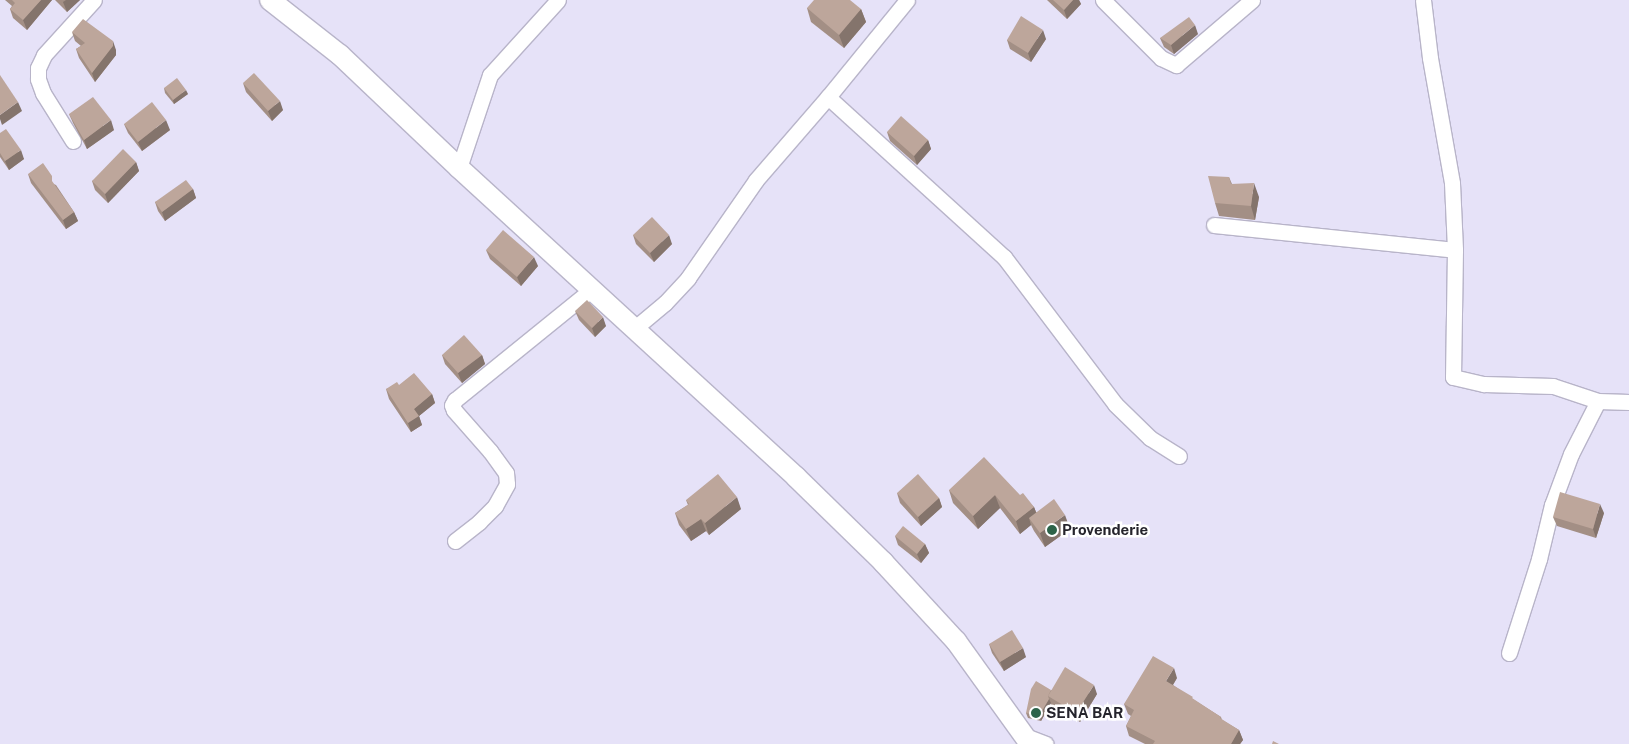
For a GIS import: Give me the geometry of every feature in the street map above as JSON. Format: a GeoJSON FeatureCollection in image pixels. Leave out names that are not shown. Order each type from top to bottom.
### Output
{"type":"FeatureCollection","features":[{"type":"Feature","properties":{"kind":"main road"},"geometry":{"type":"LineString","coordinates":[[270,0],[340,55],[459,168],[796,477],[883,562],[956,641],[1023,739]]}},
{"type":"Feature","properties":{"kind":"street"},"geometry":{"type":"LineString","coordinates":[[73,141],[43,93],[38,79],[38,68],[44,55],[94,0]]}},
{"type":"Feature","properties":{"kind":"street"},"geometry":{"type":"LineString","coordinates":[[459,168],[490,75],[558,0]]}},
{"type":"Feature","properties":{"kind":"street"},"geometry":{"type":"LineString","coordinates":[[635,328],[665,303],[688,278],[756,180],[828,97],[907,0]]}},
{"type":"Feature","properties":{"kind":"street"},"geometry":{"type":"LineString","coordinates":[[1103,0],[1161,58],[1176,65],[1252,0]]}},
{"type":"Feature","properties":{"kind":"street"},"geometry":{"type":"LineString","coordinates":[[1423,0],[1430,58],[1452,183],[1455,250],[1453,377],[1484,384],[1553,386],[1598,401],[1629,402]]}},
{"type":"Feature","properties":{"kind":"street"},"geometry":{"type":"LineString","coordinates":[[828,97],[1004,257],[1115,404],[1150,438],[1179,456]]}},
{"type":"Feature","properties":{"kind":"street"},"geometry":{"type":"LineString","coordinates":[[1214,225],[1455,250]]}},
{"type":"Feature","properties":{"kind":"street"},"geometry":{"type":"LineString","coordinates":[[455,541],[479,522],[495,506],[507,484],[506,473],[490,451],[454,410],[452,405],[454,400],[592,289]]}},
{"type":"Feature","properties":{"kind":"street"},"geometry":{"type":"LineString","coordinates":[[1509,653],[1539,560],[1552,505],[1571,454],[1598,401]]}},
{"type":"Feature","properties":{"kind":"street"},"geometry":{"type":"LineString","coordinates":[[1023,739],[1046,744]]}},
{"type":"Feature","properties":{"kind":"building"},"geometry":{"type":"Polygon","coordinates":[[[12,0],[41,0],[23,20],[10,9],[15,3],[12,0]]]}},
{"type":"Feature","properties":{"kind":"building"},"geometry":{"type":"Polygon","coordinates":[[[814,0],[850,0],[861,9],[839,35],[807,8],[814,0]]]}},
{"type":"Feature","properties":{"kind":"building"},"geometry":{"type":"Polygon","coordinates":[[[1053,0],[1073,0],[1064,10],[1053,0]]]}},
{"type":"Feature","properties":{"kind":"building"},"geometry":{"type":"Polygon","coordinates":[[[1021,16],[1043,30],[1028,53],[1007,40],[1021,16]]]}},
{"type":"Feature","properties":{"kind":"building"},"geometry":{"type":"Polygon","coordinates":[[[1189,17],[1195,25],[1171,45],[1160,38],[1189,17]]]}},
{"type":"Feature","properties":{"kind":"building"},"geometry":{"type":"Polygon","coordinates":[[[83,19],[113,41],[113,46],[92,73],[76,49],[85,43],[72,32],[83,19]]]}},
{"type":"Feature","properties":{"kind":"building"},"geometry":{"type":"Polygon","coordinates":[[[254,73],[280,101],[268,111],[243,83],[254,73]]]}},
{"type":"Feature","properties":{"kind":"building"},"geometry":{"type":"Polygon","coordinates":[[[0,75],[18,102],[0,115],[0,75]]]}},
{"type":"Feature","properties":{"kind":"building"},"geometry":{"type":"Polygon","coordinates":[[[177,78],[186,90],[173,100],[164,88],[177,78]]]}},
{"type":"Feature","properties":{"kind":"building"},"geometry":{"type":"Polygon","coordinates":[[[93,97],[111,120],[84,140],[69,114],[93,97]]]}},
{"type":"Feature","properties":{"kind":"building"},"geometry":{"type":"Polygon","coordinates":[[[152,102],[166,120],[138,142],[124,124],[152,102]]]}},
{"type":"Feature","properties":{"kind":"building"},"geometry":{"type":"Polygon","coordinates":[[[901,116],[928,140],[914,156],[887,132],[901,116]]]}},
{"type":"Feature","properties":{"kind":"building"},"geometry":{"type":"Polygon","coordinates":[[[6,129],[21,150],[5,161],[0,153],[0,133],[6,129]]]}},
{"type":"Feature","properties":{"kind":"building"},"geometry":{"type":"Polygon","coordinates":[[[123,149],[136,162],[105,194],[92,181],[123,149]]]}},
{"type":"Feature","properties":{"kind":"building"},"geometry":{"type":"Polygon","coordinates":[[[43,163],[52,176],[52,181],[74,212],[63,220],[28,174],[43,163]]]}},
{"type":"Feature","properties":{"kind":"building"},"geometry":{"type":"Polygon","coordinates":[[[1208,176],[1229,177],[1231,184],[1254,183],[1251,206],[1215,203],[1208,176]]]}},
{"type":"Feature","properties":{"kind":"building"},"geometry":{"type":"Polygon","coordinates":[[[186,180],[193,189],[162,212],[155,202],[186,180]]]}},
{"type":"Feature","properties":{"kind":"building"},"geometry":{"type":"Polygon","coordinates":[[[652,217],[669,235],[650,253],[633,235],[652,217]]]}},
{"type":"Feature","properties":{"kind":"building"},"geometry":{"type":"Polygon","coordinates":[[[503,230],[534,257],[517,277],[486,250],[503,230]]]}},
{"type":"Feature","properties":{"kind":"building"},"geometry":{"type":"Polygon","coordinates":[[[587,300],[603,317],[592,328],[575,311],[587,300]]]}},
{"type":"Feature","properties":{"kind":"building"},"geometry":{"type":"Polygon","coordinates":[[[464,335],[482,355],[458,373],[442,355],[464,335]]]}},
{"type":"Feature","properties":{"kind":"building"},"geometry":{"type":"Polygon","coordinates":[[[414,373],[432,394],[414,409],[419,416],[408,423],[386,389],[397,382],[399,385],[414,373]]]}},
{"type":"Feature","properties":{"kind":"building"},"geometry":{"type":"Polygon","coordinates":[[[984,457],[1020,495],[1023,493],[1034,507],[1016,521],[995,495],[973,516],[949,490],[984,457]]]}},
{"type":"Feature","properties":{"kind":"building"},"geometry":{"type":"Polygon","coordinates":[[[718,474],[737,497],[705,523],[701,519],[686,529],[675,513],[689,504],[686,500],[718,474]]]}},
{"type":"Feature","properties":{"kind":"building"},"geometry":{"type":"Polygon","coordinates":[[[918,474],[939,498],[918,517],[897,493],[918,474]]]}},
{"type":"Feature","properties":{"kind":"building"},"geometry":{"type":"Polygon","coordinates":[[[1560,492],[1600,504],[1593,529],[1553,517],[1560,492]]]}},
{"type":"Feature","properties":{"kind":"building"},"geometry":{"type":"Polygon","coordinates":[[[1054,499],[1065,515],[1040,533],[1029,518],[1054,499]]]}},
{"type":"Feature","properties":{"kind":"building"},"geometry":{"type":"Polygon","coordinates":[[[903,526],[925,544],[917,554],[895,536],[903,526]]]}},
{"type":"Feature","properties":{"kind":"building"},"geometry":{"type":"Polygon","coordinates":[[[1012,630],[1023,648],[1000,662],[989,644],[1012,630]]]}},
{"type":"Feature","properties":{"kind":"building"},"geometry":{"type":"Polygon","coordinates":[[[1153,656],[1174,668],[1166,681],[1193,697],[1239,730],[1231,744],[1153,744],[1155,741],[1126,726],[1134,710],[1124,704],[1153,656]]]}},
{"type":"Feature","properties":{"kind":"building"},"geometry":{"type":"Polygon","coordinates":[[[1065,667],[1094,685],[1076,713],[1048,696],[1065,667]]]}},
{"type":"Feature","properties":{"kind":"building"},"geometry":{"type":"Polygon","coordinates":[[[1036,681],[1051,690],[1048,696],[1049,699],[1039,716],[1026,713],[1031,689],[1036,681]]]}},
{"type":"Feature","properties":{"kind":"place","name":"Provenderie"},"geometry":{"type":"Point","coordinates":[1052,530]}},
{"type":"Feature","properties":{"kind":"place","name":"SENA BAR"},"geometry":{"type":"Point","coordinates":[1036,713]}}]}
